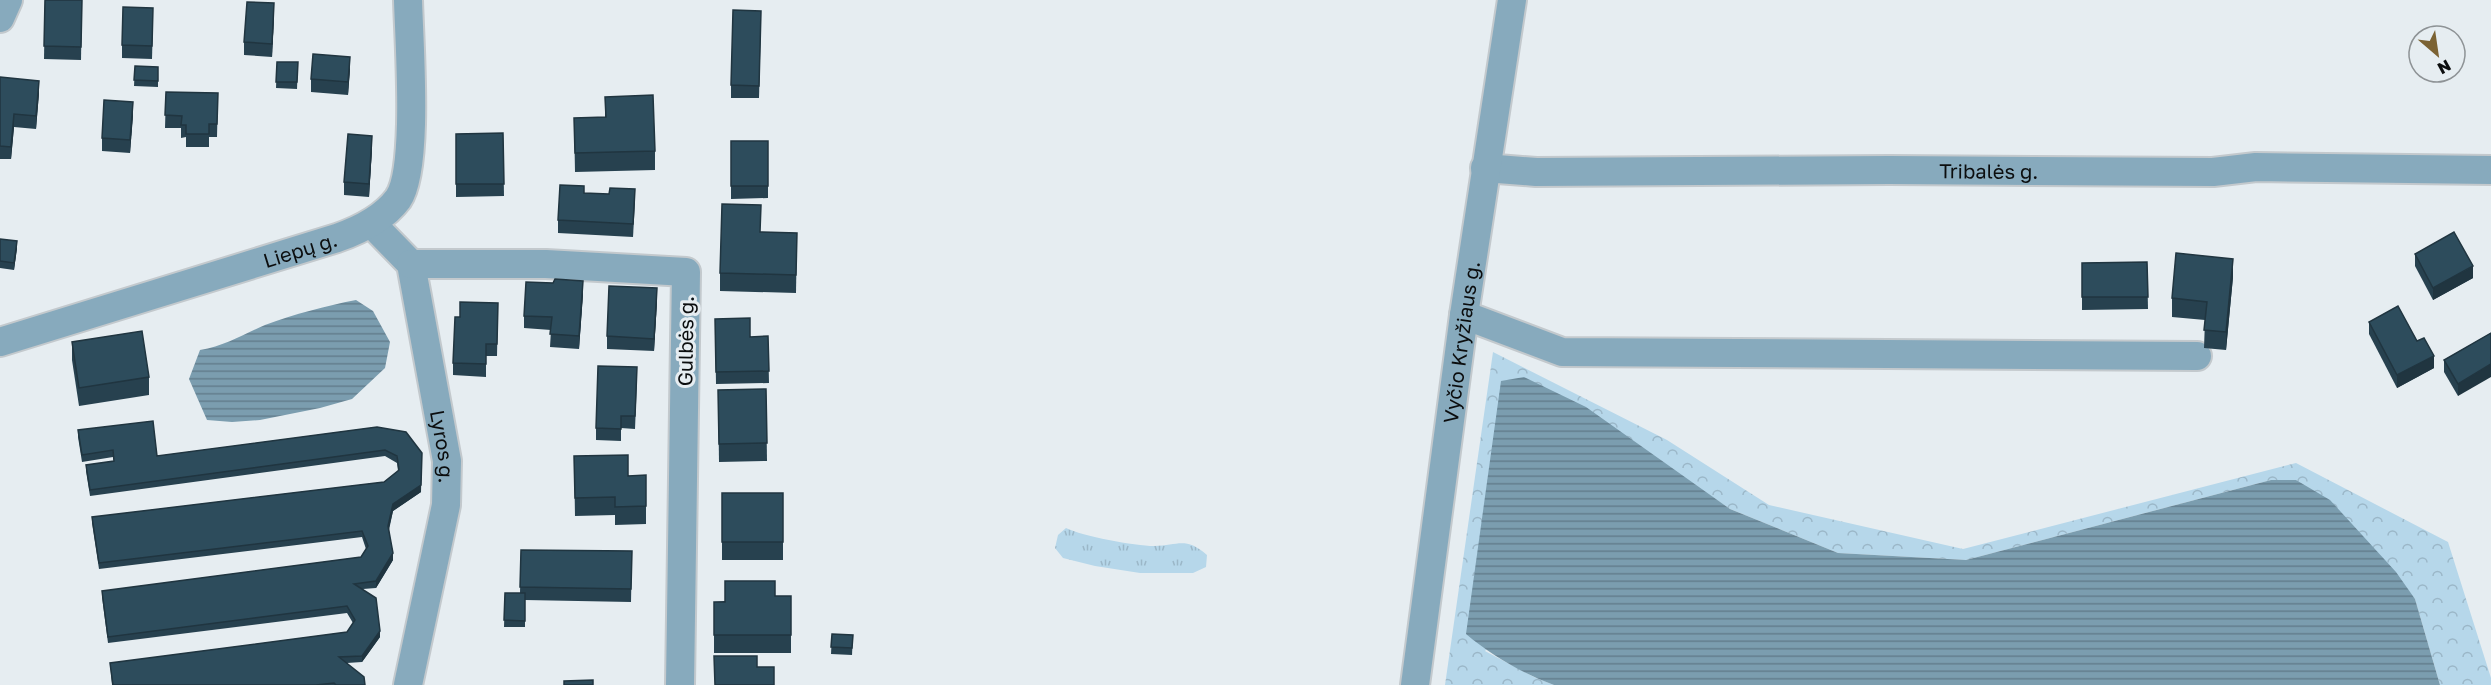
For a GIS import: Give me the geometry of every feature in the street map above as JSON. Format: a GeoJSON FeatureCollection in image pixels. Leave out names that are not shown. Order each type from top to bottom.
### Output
{"type":"FeatureCollection","features":[{"type":"Feature","properties":{"kind":"street"},"geometry":{"type":"LineString","coordinates":[[0,18],[8,0]]}},
{"type":"Feature","properties":{"kind":"street","name":"Liepų g."},"geometry":{"type":"LineString","coordinates":[[0,342],[337,238],[371,223],[387,212],[399,197],[407,178],[411,152],[408,0]]}},
{"type":"Feature","properties":{"kind":"street","name":"Vyčio Kryžiaus g."},"geometry":{"type":"LineString","coordinates":[[1415,685],[1464,315],[1512,0]]}},
{"type":"Feature","properties":{"kind":"street","name":"Tribalės g."},"geometry":{"type":"LineString","coordinates":[[1485,168],[1536,172],[1889,170],[2213,172],[2256,167],[2491,170]]}},
{"type":"Feature","properties":{"kind":"street"},"geometry":{"type":"LineString","coordinates":[[371,223],[411,264]]}},
{"type":"Feature","properties":{"kind":"street","name":"Lyros g."},"geometry":{"type":"LineString","coordinates":[[408,685],[446,506],[447,461],[411,264]]}},
{"type":"Feature","properties":{"kind":"street","name":"Gulbės g."},"geometry":{"type":"LineString","coordinates":[[411,264],[546,264],[686,272],[680,685]]}},
{"type":"Feature","properties":{"kind":"street"},"geometry":{"type":"LineString","coordinates":[[1464,315],[1562,352],[2197,356]]}},
{"type":"Feature","properties":{"kind":"green space"},"geometry":{"type":"Polygon","coordinates":[[[1493,352],[1667,440],[1769,505],[1963,549],[2296,463],[2448,542],[2491,678],[2491,685],[2440,685],[2415,599],[2296,480],[2271,480],[1966,560],[1838,553],[1730,509],[1658,460],[1485,651],[1554,685],[1445,685],[1493,352]]]}},
{"type":"Feature","properties":{"kind":"green space"},"geometry":{"type":"Polygon","coordinates":[[[1066,528],[1096,537],[1134,544],[1154,546],[1187,544],[1207,555],[1206,567],[1193,573],[1140,573],[1063,558],[1055,548],[1058,535],[1066,528]]]}},
{"type":"Feature","properties":{"kind":"shaded area"},"geometry":{"type":"Polygon","coordinates":[[[356,300],[373,311],[390,342],[385,368],[352,399],[260,420],[232,422],[207,420],[189,379],[200,350],[225,343],[288,317],[356,300]]]}},
{"type":"Feature","properties":{"kind":"shaded area"},"geometry":{"type":"Polygon","coordinates":[[[1524,377],[1586,407],[1730,509],[1838,553],[1966,560],[2271,480],[2296,480],[2330,500],[2396,572],[2415,599],[2440,685],[1554,685],[1508,663],[1486,650],[1466,634],[1501,381],[1524,377]]]}},
{"type":"Feature","properties":{"kind":"building"},"geometry":{"type":"Polygon","coordinates":[[[45,0],[82,0],[81,47],[44,46],[45,0]]]}},
{"type":"Feature","properties":{"kind":"building"},"geometry":{"type":"Polygon","coordinates":[[[247,2],[274,3],[272,44],[244,42],[247,2]]]}},
{"type":"Feature","properties":{"kind":"building"},"geometry":{"type":"Polygon","coordinates":[[[123,7],[153,8],[152,46],[122,45],[123,7]]]}},
{"type":"Feature","properties":{"kind":"building"},"geometry":{"type":"Polygon","coordinates":[[[733,10],[761,11],[759,86],[731,85],[733,10]]]}},
{"type":"Feature","properties":{"kind":"building"},"geometry":{"type":"Polygon","coordinates":[[[313,54],[350,57],[348,82],[311,79],[313,54]]]}},
{"type":"Feature","properties":{"kind":"building"},"geometry":{"type":"Polygon","coordinates":[[[277,62],[298,62],[297,82],[276,82],[277,62]]]}},
{"type":"Feature","properties":{"kind":"building"},"geometry":{"type":"Polygon","coordinates":[[[135,66],[158,67],[158,81],[134,80],[135,66]]]}},
{"type":"Feature","properties":{"kind":"building"},"geometry":{"type":"Polygon","coordinates":[[[0,77],[39,81],[36,116],[14,114],[11,147],[0,146],[0,77]]]}},
{"type":"Feature","properties":{"kind":"building"},"geometry":{"type":"Polygon","coordinates":[[[166,92],[218,93],[217,124],[209,124],[209,134],[186,134],[186,125],[181,125],[182,116],[165,115],[166,92]]]}},
{"type":"Feature","properties":{"kind":"building"},"geometry":{"type":"Polygon","coordinates":[[[653,95],[655,151],[575,153],[574,118],[606,117],[605,97],[653,95]]]}},
{"type":"Feature","properties":{"kind":"building"},"geometry":{"type":"Polygon","coordinates":[[[104,100],[133,102],[130,140],[102,138],[104,100]]]}},
{"type":"Feature","properties":{"kind":"building"},"geometry":{"type":"Polygon","coordinates":[[[503,133],[504,184],[456,184],[456,134],[503,133]]]}},
{"type":"Feature","properties":{"kind":"building"},"geometry":{"type":"Polygon","coordinates":[[[348,134],[372,136],[369,184],[344,182],[348,134]]]}},
{"type":"Feature","properties":{"kind":"building"},"geometry":{"type":"Polygon","coordinates":[[[731,141],[768,141],[768,186],[731,186],[731,141]]]}},
{"type":"Feature","properties":{"kind":"building"},"geometry":{"type":"Polygon","coordinates":[[[560,185],[584,186],[584,193],[609,194],[610,188],[635,189],[633,224],[558,220],[560,185]]]}},
{"type":"Feature","properties":{"kind":"building"},"geometry":{"type":"Polygon","coordinates":[[[722,204],[761,205],[760,232],[797,233],[796,275],[720,273],[722,204]]]}},
{"type":"Feature","properties":{"kind":"building"},"geometry":{"type":"Polygon","coordinates":[[[2454,232],[2473,266],[2433,288],[2415,254],[2454,232]]]}},
{"type":"Feature","properties":{"kind":"building"},"geometry":{"type":"Polygon","coordinates":[[[0,239],[17,241],[14,263],[0,261],[0,239]]]}},
{"type":"Feature","properties":{"kind":"building"},"geometry":{"type":"Polygon","coordinates":[[[2176,253],[2233,259],[2226,332],[2204,330],[2207,302],[2172,298],[2176,253]]]}},
{"type":"Feature","properties":{"kind":"building"},"geometry":{"type":"Polygon","coordinates":[[[2147,262],[2148,297],[2082,297],[2082,263],[2147,262]]]}},
{"type":"Feature","properties":{"kind":"building"},"geometry":{"type":"Polygon","coordinates":[[[555,279],[583,281],[579,336],[550,334],[552,317],[524,316],[526,282],[553,283],[555,279]]]}},
{"type":"Feature","properties":{"kind":"building"},"geometry":{"type":"Polygon","coordinates":[[[609,286],[657,288],[654,339],[607,336],[609,286]]]}},
{"type":"Feature","properties":{"kind":"building"},"geometry":{"type":"Polygon","coordinates":[[[460,302],[498,303],[497,344],[486,344],[486,364],[453,363],[455,317],[460,317],[460,302]]]}},
{"type":"Feature","properties":{"kind":"building"},"geometry":{"type":"Polygon","coordinates":[[[2398,306],[2417,341],[2424,338],[2434,356],[2397,375],[2369,322],[2398,306]]]}},
{"type":"Feature","properties":{"kind":"building"},"geometry":{"type":"Polygon","coordinates":[[[750,318],[750,337],[768,336],[769,371],[716,372],[715,319],[750,318]]]}},
{"type":"Feature","properties":{"kind":"building"},"geometry":{"type":"Polygon","coordinates":[[[142,331],[149,377],[79,388],[72,342],[142,331]]]}},
{"type":"Feature","properties":{"kind":"building"},"geometry":{"type":"Polygon","coordinates":[[[2491,333],[2491,364],[2458,384],[2444,360],[2491,333]]]}},
{"type":"Feature","properties":{"kind":"building"},"geometry":{"type":"Polygon","coordinates":[[[598,366],[637,367],[635,416],[621,416],[621,429],[596,428],[598,366]]]}},
{"type":"Feature","properties":{"kind":"building"},"geometry":{"type":"Polygon","coordinates":[[[766,389],[767,443],[719,444],[718,390],[766,389]]]}},
{"type":"Feature","properties":{"kind":"building"},"geometry":{"type":"Polygon","coordinates":[[[153,421],[157,456],[377,427],[406,432],[422,453],[421,485],[393,504],[388,526],[393,553],[376,581],[354,584],[376,598],[380,631],[362,656],[339,657],[364,677],[365,685],[336,685],[334,683],[316,685],[113,685],[110,663],[347,632],[355,620],[347,606],[108,637],[102,591],[361,557],[368,546],[362,531],[99,563],[92,517],[384,482],[399,470],[397,456],[385,450],[90,490],[86,465],[114,461],[113,450],[82,455],[78,430],[153,421]]]}},
{"type":"Feature","properties":{"kind":"building"},"geometry":{"type":"Polygon","coordinates":[[[628,455],[628,476],[646,475],[646,506],[615,507],[615,497],[575,498],[574,456],[628,455]]]}},
{"type":"Feature","properties":{"kind":"building"},"geometry":{"type":"Polygon","coordinates":[[[722,493],[783,493],[783,542],[722,542],[722,493]]]}},
{"type":"Feature","properties":{"kind":"building"},"geometry":{"type":"Polygon","coordinates":[[[521,550],[632,551],[631,589],[520,587],[521,550]]]}},
{"type":"Feature","properties":{"kind":"building"},"geometry":{"type":"Polygon","coordinates":[[[725,581],[775,581],[775,596],[791,596],[791,635],[714,635],[714,602],[725,602],[725,581]]]}},
{"type":"Feature","properties":{"kind":"building"},"geometry":{"type":"Polygon","coordinates":[[[505,593],[525,593],[525,621],[504,620],[505,593]]]}},
{"type":"Feature","properties":{"kind":"building"},"geometry":{"type":"Polygon","coordinates":[[[832,634],[853,635],[852,648],[831,647],[832,634]]]}},
{"type":"Feature","properties":{"kind":"building"},"geometry":{"type":"Polygon","coordinates":[[[714,656],[757,656],[757,667],[774,667],[774,685],[715,685],[714,656]]]}},
{"type":"Feature","properties":{"kind":"building"},"geometry":{"type":"Polygon","coordinates":[[[593,680],[593,685],[564,685],[564,681],[593,680]]]}}]}
